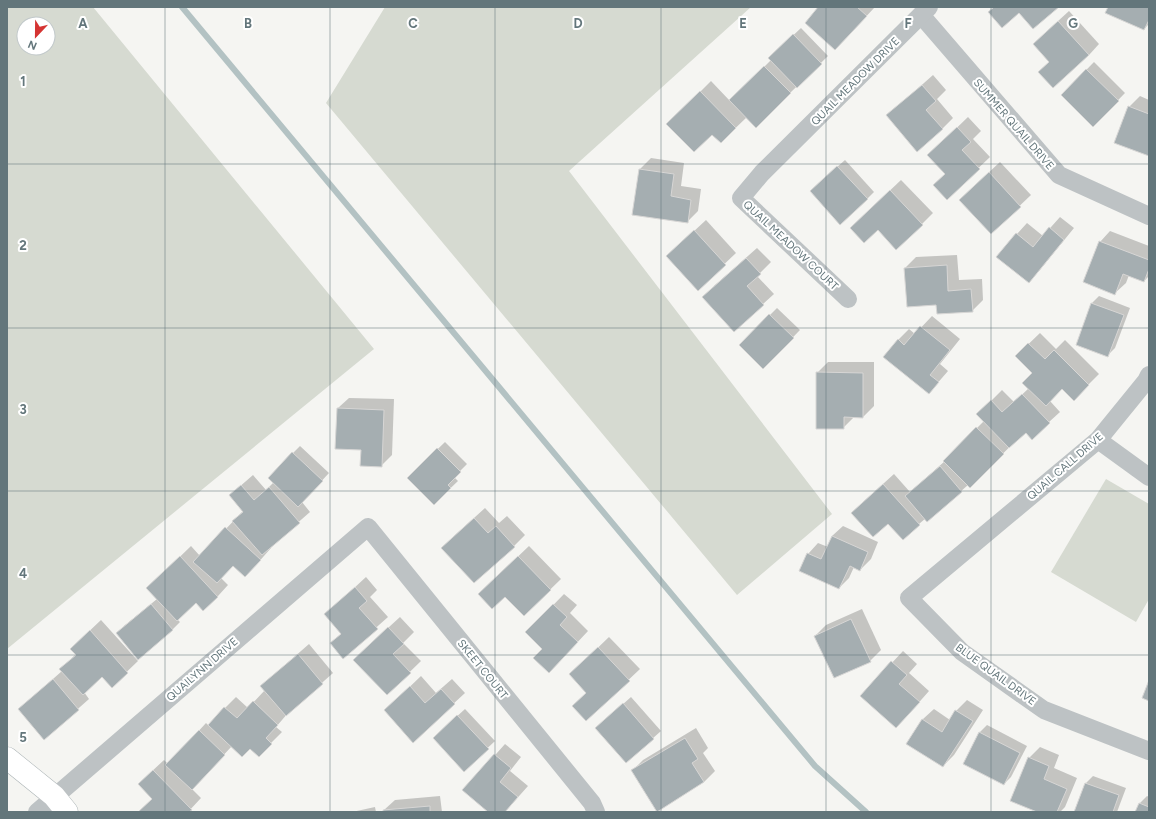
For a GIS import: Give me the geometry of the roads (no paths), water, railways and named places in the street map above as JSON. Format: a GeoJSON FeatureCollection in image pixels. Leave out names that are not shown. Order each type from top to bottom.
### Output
{"type":"FeatureCollection","features":[{"type":"Feature","properties":{"kind":"street","name":"QUAIL MEADOW DRIVE"},"geometry":{"type":"LineString","coordinates":[[797,138],[925,11]]}},
{"type":"Feature","properties":{"kind":"street","name":"SUMMER QUAIL DRIVE"},"geometry":{"type":"LineString","coordinates":[[925,11],[1059,175],[1149,216]]}},
{"type":"Feature","properties":{"kind":"street","name":"QUAIL MEADOW COURT"},"geometry":{"type":"LineString","coordinates":[[797,138],[762,173],[741,198],[848,299]]}},
{"type":"Feature","properties":{"kind":"street","name":"QUAIL CALL DRIVE"},"geometry":{"type":"LineString","coordinates":[[989,532],[1098,440],[1146,381],[1149,375]]}},
{"type":"Feature","properties":{"kind":"street"},"geometry":{"type":"LineString","coordinates":[[1098,440],[1149,477]]}},
{"type":"Feature","properties":{"kind":"street","name":"QUAILYNN DRIVE"},"geometry":{"type":"LineString","coordinates":[[37,812],[61,804],[368,527]]}},
{"type":"Feature","properties":{"kind":"street","name":"SKEET COURT"},"geometry":{"type":"LineString","coordinates":[[368,527],[592,803],[596,812]]}},
{"type":"Feature","properties":{"kind":"street","name":"BLUE QUAIL DRIVE"},"geometry":{"type":"LineString","coordinates":[[989,532],[909,598],[962,652],[1044,710],[1149,751]]}},
{"type":"Feature","properties":{"kind":"street"},"geometry":{"type":"LineString","coordinates":[[7,758],[61,804]]}},
{"type":"Feature","properties":{"kind":"waterway"},"geometry":{"type":"LineString","coordinates":[[182,7],[815,766],[866,812]]}}]}
